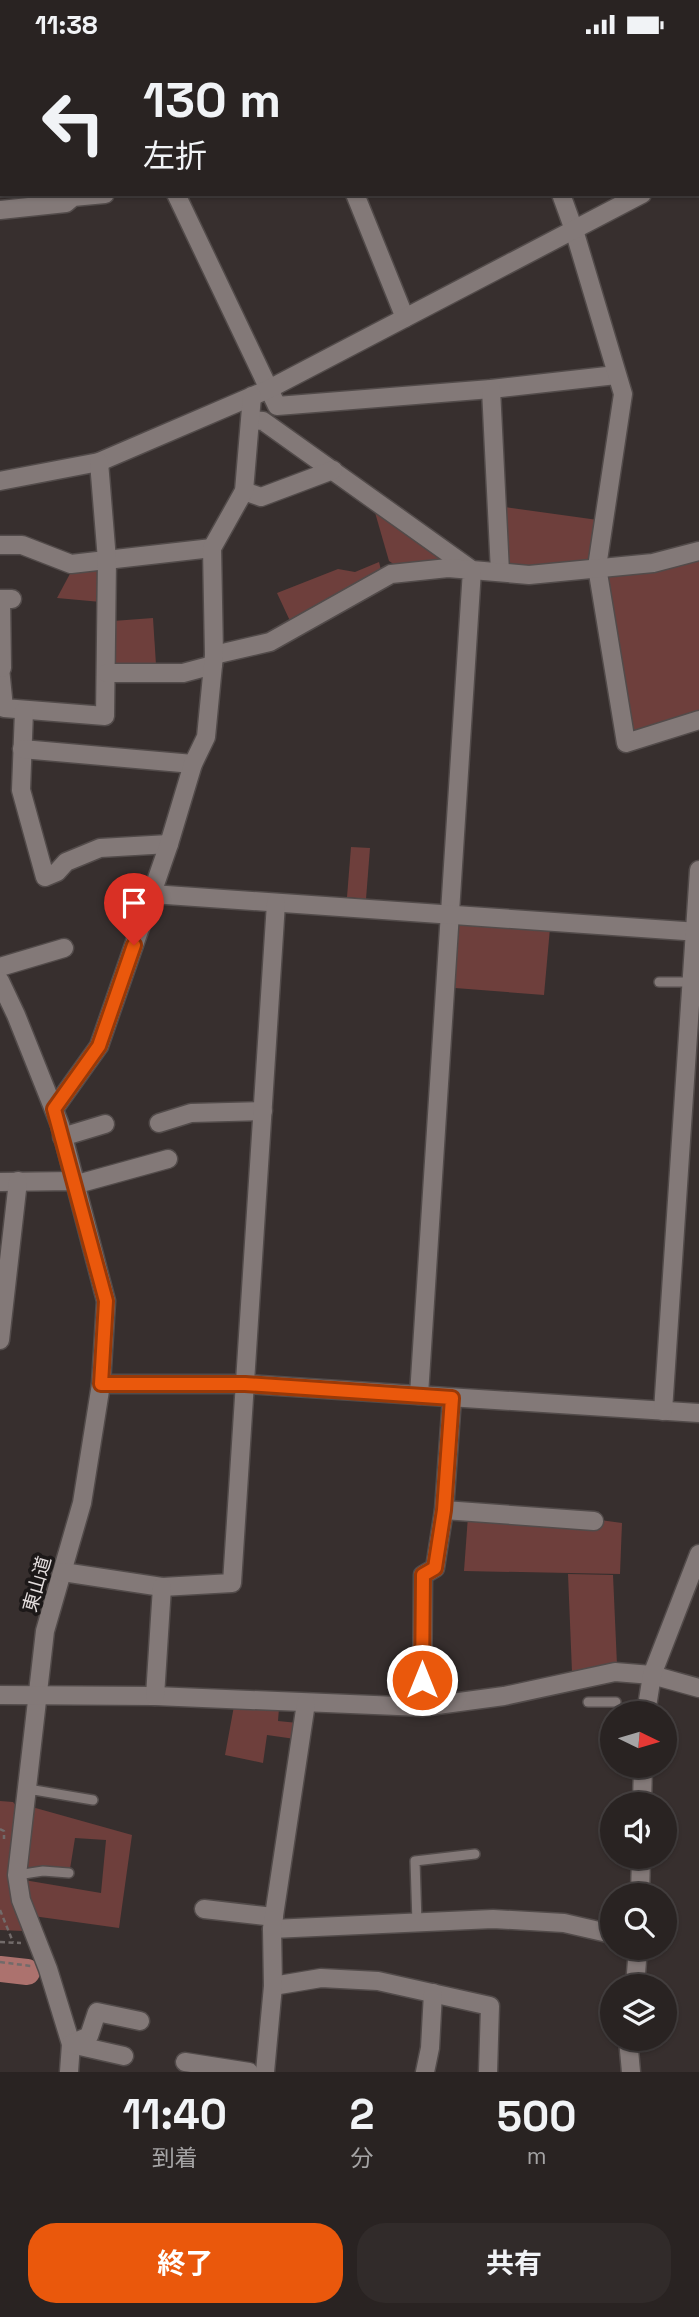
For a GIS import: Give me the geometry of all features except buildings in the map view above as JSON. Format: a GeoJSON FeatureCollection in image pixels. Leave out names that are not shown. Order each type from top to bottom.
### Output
{"type":"FeatureCollection","features":[{"type":"Feature","properties":{"kind":"street"},"geometry":{"type":"LineString","coordinates":[[0,210],[66,203],[73,197],[84,196]]}},
{"type":"Feature","properties":{"kind":"street"},"geometry":{"type":"LineString","coordinates":[[177,196],[260,393],[277,406],[491,389],[616,375]]}},
{"type":"Feature","properties":{"kind":"street"},"geometry":{"type":"LineString","coordinates":[[356,196],[405,319]]}},
{"type":"Feature","properties":{"kind":"street"},"geometry":{"type":"LineString","coordinates":[[562,196],[623,394],[597,567],[626,743],[699,720]]}},
{"type":"Feature","properties":{"kind":"street"},"geometry":{"type":"LineString","coordinates":[[0,481],[99,462],[260,393],[638,196]]}},
{"type":"Feature","properties":{"kind":"street"},"geometry":{"type":"LineString","coordinates":[[491,389],[500,572]]}},
{"type":"Feature","properties":{"kind":"street"},"geometry":{"type":"LineString","coordinates":[[54,1109],[99,1046],[169,844],[193,764],[206,737],[213,660],[212,548],[244,491],[251,420],[260,393]]}},
{"type":"Feature","properties":{"kind":"street"},"geometry":{"type":"LineString","coordinates":[[251,420],[263,421],[472,570]]}},
{"type":"Feature","properties":{"kind":"street"},"geometry":{"type":"LineString","coordinates":[[12,599],[1,599],[4,708],[105,716],[107,560],[99,462]]}},
{"type":"Feature","properties":{"kind":"street"},"geometry":{"type":"LineString","coordinates":[[244,491],[261,497],[333,470]]}},
{"type":"Feature","properties":{"kind":"street"},"geometry":{"type":"LineString","coordinates":[[0,545],[22,545],[71,564],[212,548]]}},
{"type":"Feature","properties":{"kind":"street"},"geometry":{"type":"LineString","coordinates":[[107,673],[183,673],[213,660],[270,642],[391,573],[448,568],[529,575],[653,563],[699,551]]}},
{"type":"Feature","properties":{"kind":"street"},"geometry":{"type":"LineString","coordinates":[[419,1395],[472,570]]}},
{"type":"Feature","properties":{"kind":"street"},"geometry":{"type":"LineString","coordinates":[[24,711],[21,790],[46,877],[57,872],[66,862],[100,848],[169,844]]}},
{"type":"Feature","properties":{"kind":"street"},"geometry":{"type":"LineString","coordinates":[[22,749],[193,764]]}},
{"type":"Feature","properties":{"kind":"street"},"geometry":{"type":"LineString","coordinates":[[663,1411],[697,932],[699,870]]}},
{"type":"Feature","properties":{"kind":"street"},"geometry":{"type":"LineString","coordinates":[[152,894],[697,932]]}},
{"type":"Feature","properties":{"kind":"street"},"geometry":{"type":"LineString","coordinates":[[63,1572],[162,1587],[232,1583],[276,903]]}},
{"type":"Feature","properties":{"kind":"street"},"geometry":{"type":"LineString","coordinates":[[0,967],[64,948]]}},
{"type":"Feature","properties":{"kind":"street","name":"東山道"},"geometry":{"type":"LineString","coordinates":[[0,981],[54,1109],[106,1301],[101,1384],[82,1503],[46,1631],[17,1875],[22,1900],[48,1969],[71,2044],[69,2072]]}},
{"type":"Feature","properties":{"kind":"street"},"geometry":{"type":"LineString","coordinates":[[159,1123],[191,1113],[263,1111]]}},
{"type":"Feature","properties":{"kind":"street"},"geometry":{"type":"LineString","coordinates":[[62,1136],[105,1124]]}},
{"type":"Feature","properties":{"kind":"street"},"geometry":{"type":"LineString","coordinates":[[0,1182],[81,1183],[168,1159]]}},
{"type":"Feature","properties":{"kind":"street"},"geometry":{"type":"LineString","coordinates":[[0,1340],[18,1181]]}},
{"type":"Feature","properties":{"kind":"street"},"geometry":{"type":"LineString","coordinates":[[101,1384],[245,1384],[699,1413]]}},
{"type":"Feature","properties":{"kind":"street"},"geometry":{"type":"LineString","coordinates":[[422,1707],[423,1575],[435,1568],[444,1510],[452,1398]]}},
{"type":"Feature","properties":{"kind":"street"},"geometry":{"type":"LineString","coordinates":[[444,1510],[594,1521]]}},
{"type":"Feature","properties":{"kind":"street"},"geometry":{"type":"LineString","coordinates":[[648,1701],[652,1675],[699,1554]]}},
{"type":"Feature","properties":{"kind":"street"},"geometry":{"type":"LineString","coordinates":[[155,1696],[162,1587]]}},
{"type":"Feature","properties":{"kind":"street"},"geometry":{"type":"LineString","coordinates":[[0,1695],[155,1696],[422,1707],[503,1696],[615,1672],[652,1675],[699,1688]]}},
{"type":"Feature","properties":{"kind":"street"},"geometry":{"type":"LineString","coordinates":[[265,2072],[273,1986],[273,1923],[306,1703]]}},
{"type":"Feature","properties":{"kind":"street"},"geometry":{"type":"LineString","coordinates":[[204,1909],[273,1923],[417,1923],[493,1919],[564,1923],[600,1931]]}},
{"type":"Feature","properties":{"kind":"street"},"geometry":{"type":"LineString","coordinates":[[273,1986],[321,1978],[377,1981],[490,2006],[488,2072]]}},
{"type":"Feature","properties":{"kind":"street"},"geometry":{"type":"LineString","coordinates":[[425,2072],[430,2048],[433,1993]]}},
{"type":"Feature","properties":{"kind":"street"},"geometry":{"type":"LineString","coordinates":[[71,2044],[89,2036],[97,2012],[140,2021]]}},
{"type":"Feature","properties":{"kind":"street"},"geometry":{"type":"LineString","coordinates":[[71,2044],[124,2056]]}},
{"type":"Feature","properties":{"kind":"street"},"geometry":{"type":"LineString","coordinates":[[629,2051],[631,2072]]}},
{"type":"Feature","properties":{"kind":"street"},"geometry":{"type":"LineString","coordinates":[[185,2062],[249,2072]]}},
{"type":"Feature","properties":{"kind":"lane"},"geometry":{"type":"LineString","coordinates":[[659,982],[692,982]]}},
{"type":"Feature","properties":{"kind":"lane"},"geometry":{"type":"LineString","coordinates":[[588,1702],[600,1702]]}},
{"type":"Feature","properties":{"kind":"lane"},"geometry":{"type":"LineString","coordinates":[[26,1796],[34,1790],[93,1800]]}},
{"type":"Feature","properties":{"kind":"lane"},"geometry":{"type":"LineString","coordinates":[[417,1923],[415,1861],[475,1854]]}},
{"type":"Feature","properties":{"kind":"lane"},"geometry":{"type":"LineString","coordinates":[[17,1875],[43,1871],[69,1873]]}},
{"type":"Feature","properties":{"kind":"path"},"geometry":{"type":"LineString","coordinates":[[0,1829],[4,1831],[3,1848]]}},
{"type":"Feature","properties":{"kind":"path"},"geometry":{"type":"LineString","coordinates":[[0,1910],[12,1942]]}},
{"type":"Feature","properties":{"kind":"path"},"geometry":{"type":"LineString","coordinates":[[0,1962],[48,1969]]}},
{"type":"Feature","properties":{"kind":"shaded area"},"geometry":{"type":"Polygon","coordinates":[[[497,506],[598,520],[590,560],[585,565],[503,569],[497,506]]]}},
{"type":"Feature","properties":{"kind":"shaded area"},"geometry":{"type":"Polygon","coordinates":[[[374,509],[440,553],[439,564],[398,567],[389,561],[374,509]]]}},
{"type":"Feature","properties":{"kind":"shaded area"},"geometry":{"type":"Polygon","coordinates":[[[699,559],[699,712],[639,736],[631,734],[604,578],[699,559]]]}},
{"type":"Feature","properties":{"kind":"shaded area"},"geometry":{"type":"Polygon","coordinates":[[[379,562],[382,574],[291,623],[277,593],[338,569],[355,572],[379,562]]]}},
{"type":"Feature","properties":{"kind":"shaded area"},"geometry":{"type":"Polygon","coordinates":[[[98,566],[102,572],[101,602],[57,598],[72,570],[98,566]]]}},
{"type":"Feature","properties":{"kind":"shaded area"},"geometry":{"type":"Polygon","coordinates":[[[153,618],[156,665],[112,663],[113,621],[153,618]]]}},
{"type":"Feature","properties":{"kind":"shaded area"},"geometry":{"type":"Polygon","coordinates":[[[351,847],[370,848],[366,899],[347,897],[351,847]]]}},
{"type":"Feature","properties":{"kind":"shaded area"},"geometry":{"type":"Polygon","coordinates":[[[459,920],[550,928],[544,995],[455,988],[459,920]]]}},
{"type":"Feature","properties":{"kind":"shaded area"},"geometry":{"type":"Polygon","coordinates":[[[468,1516],[622,1523],[620,1574],[464,1571],[468,1516]]]}},
{"type":"Feature","properties":{"kind":"shaded area"},"geometry":{"type":"Polygon","coordinates":[[[568,1574],[613,1575],[617,1665],[572,1672],[568,1574]]]}},
{"type":"Feature","properties":{"kind":"shaded area"},"geometry":{"type":"Polygon","coordinates":[[[234,1706],[279,1708],[278,1721],[298,1723],[295,1739],[267,1735],[263,1763],[225,1755],[234,1706]]]}},
{"type":"Feature","properties":{"kind":"shaded area"},"geometry":{"type":"Polygon","coordinates":[[[0,1801],[13,1802],[17,1807],[11,1884],[23,1931],[0,1930],[0,1801]]]}},
{"type":"Feature","properties":{"kind":"shaded area"},"geometry":{"type":"Polygon","coordinates":[[[32,1807],[132,1835],[119,1928],[33,1916],[24,1880],[101,1893],[106,1840],[75,1838],[70,1869],[23,1867],[32,1807]]]}},
{"type":"Feature","properties":{"kind":"waterway"},"geometry":{"type":"LineString","coordinates":[[0,1969],[27,1972]]}},
{"type":"Feature","properties":{"kind":"route"},"geometry":{"type":"LineString","coordinates":[[134,945],[99,1046],[54,1109],[106,1301],[101,1384],[245,1384],[452,1398],[444,1510],[435,1568],[423,1575],[422,1680]]}}]}
